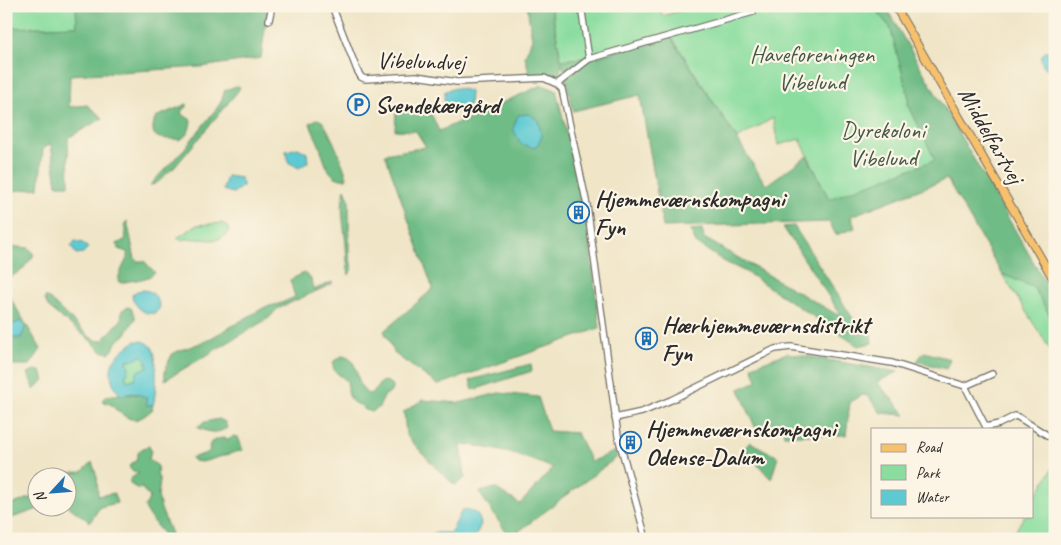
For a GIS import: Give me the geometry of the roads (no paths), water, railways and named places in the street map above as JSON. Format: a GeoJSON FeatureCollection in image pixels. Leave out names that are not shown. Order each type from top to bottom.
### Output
{"type":"FeatureCollection","features":[{"type":"Feature","properties":{"kind":"main road","name":"Middelfartvej"},"geometry":{"type":"LineString","coordinates":[[895,6],[1055,282]]}},
{"type":"Feature","properties":{"kind":"street"},"geometry":{"type":"LineString","coordinates":[[269,20],[272,6]]}},
{"type":"Feature","properties":{"kind":"street","name":"Vibelundvej"},"geometry":{"type":"LineString","coordinates":[[332,6],[357,70],[361,77],[365,79],[416,76],[457,82],[544,78],[557,84]]}},
{"type":"Feature","properties":{"kind":"street"},"geometry":{"type":"LineString","coordinates":[[581,6],[589,59]]}},
{"type":"Feature","properties":{"kind":"street"},"geometry":{"type":"LineString","coordinates":[[646,539],[624,461],[615,418],[587,205],[565,96],[557,84],[589,59],[753,12]]}},
{"type":"Feature","properties":{"kind":"street"},"geometry":{"type":"LineString","coordinates":[[615,418],[649,409],[782,347],[892,363],[965,386],[992,374]]}},
{"type":"Feature","properties":{"kind":"street"},"geometry":{"type":"LineString","coordinates":[[965,386],[986,427],[999,424],[1015,416],[1055,440]]}},
{"type":"Feature","properties":{"kind":"water"},"geometry":{"type":"Polygon","coordinates":[[[1055,49],[1055,69],[1051,71],[1043,65],[1041,58],[1046,52],[1055,49]]]}},
{"type":"Feature","properties":{"kind":"water"},"geometry":{"type":"Polygon","coordinates":[[[456,88],[470,91],[469,107],[456,112],[448,108],[444,100],[445,91],[456,88]]]}},
{"type":"Feature","properties":{"kind":"water"},"geometry":{"type":"Polygon","coordinates":[[[529,114],[538,120],[542,137],[535,148],[521,144],[513,129],[518,115],[529,114]]]}},
{"type":"Feature","properties":{"kind":"water"},"geometry":{"type":"Polygon","coordinates":[[[298,148],[307,153],[308,162],[299,168],[288,162],[286,151],[298,148]]]}},
{"type":"Feature","properties":{"kind":"water"},"geometry":{"type":"Polygon","coordinates":[[[227,176],[241,178],[243,186],[233,193],[223,190],[227,176]]]}},
{"type":"Feature","properties":{"kind":"water"},"geometry":{"type":"Polygon","coordinates":[[[75,241],[83,243],[88,248],[83,253],[76,254],[71,246],[75,241]]]}},
{"type":"Feature","properties":{"kind":"water"},"geometry":{"type":"Polygon","coordinates":[[[144,290],[153,293],[159,304],[160,307],[153,313],[144,312],[133,300],[132,295],[137,291],[144,290]]]}},
{"type":"Feature","properties":{"kind":"water"},"geometry":{"type":"Polygon","coordinates":[[[21,321],[25,328],[21,338],[11,338],[8,326],[21,321]]]}},
{"type":"Feature","properties":{"kind":"water"},"geometry":{"type":"Polygon","coordinates":[[[136,341],[146,342],[154,350],[156,375],[153,406],[151,404],[147,406],[146,397],[134,393],[121,395],[113,383],[111,368],[115,359],[136,341]],[[142,355],[136,359],[127,360],[129,369],[125,377],[127,381],[135,379],[138,371],[148,367],[142,355]]]}},
{"type":"Feature","properties":{"kind":"water"},"geometry":{"type":"Polygon","coordinates":[[[462,510],[472,511],[480,520],[481,524],[474,539],[427,539],[434,533],[451,533],[462,510]]]}},
{"type":"Feature","properties":{"kind":"place","name":"Svendekærgård"},"geometry":{"type":"Point","coordinates":[359,105]}},
{"type":"Feature","properties":{"kind":"place","name":"Hjemmeværnskompagni Fyn"},"geometry":{"type":"Point","coordinates":[579,213]}},
{"type":"Feature","properties":{"kind":"place","name":"Hærhjemmeværnsdistrikt Fyn"},"geometry":{"type":"Point","coordinates":[646,339]}},
{"type":"Feature","properties":{"kind":"place","name":"Hjemmeværnskompagni Odense-Dalum"},"geometry":{"type":"Point","coordinates":[630,443]}},
{"type":"Feature","properties":{"kind":"park label","name":"Haveforeningen Vibelund"},"geometry":{"type":"Point","coordinates":[812,68]}},
{"type":"Feature","properties":{"kind":"park label","name":"Dyrekoloni Vibelund"},"geometry":{"type":"Point","coordinates":[883,144]}}]}
